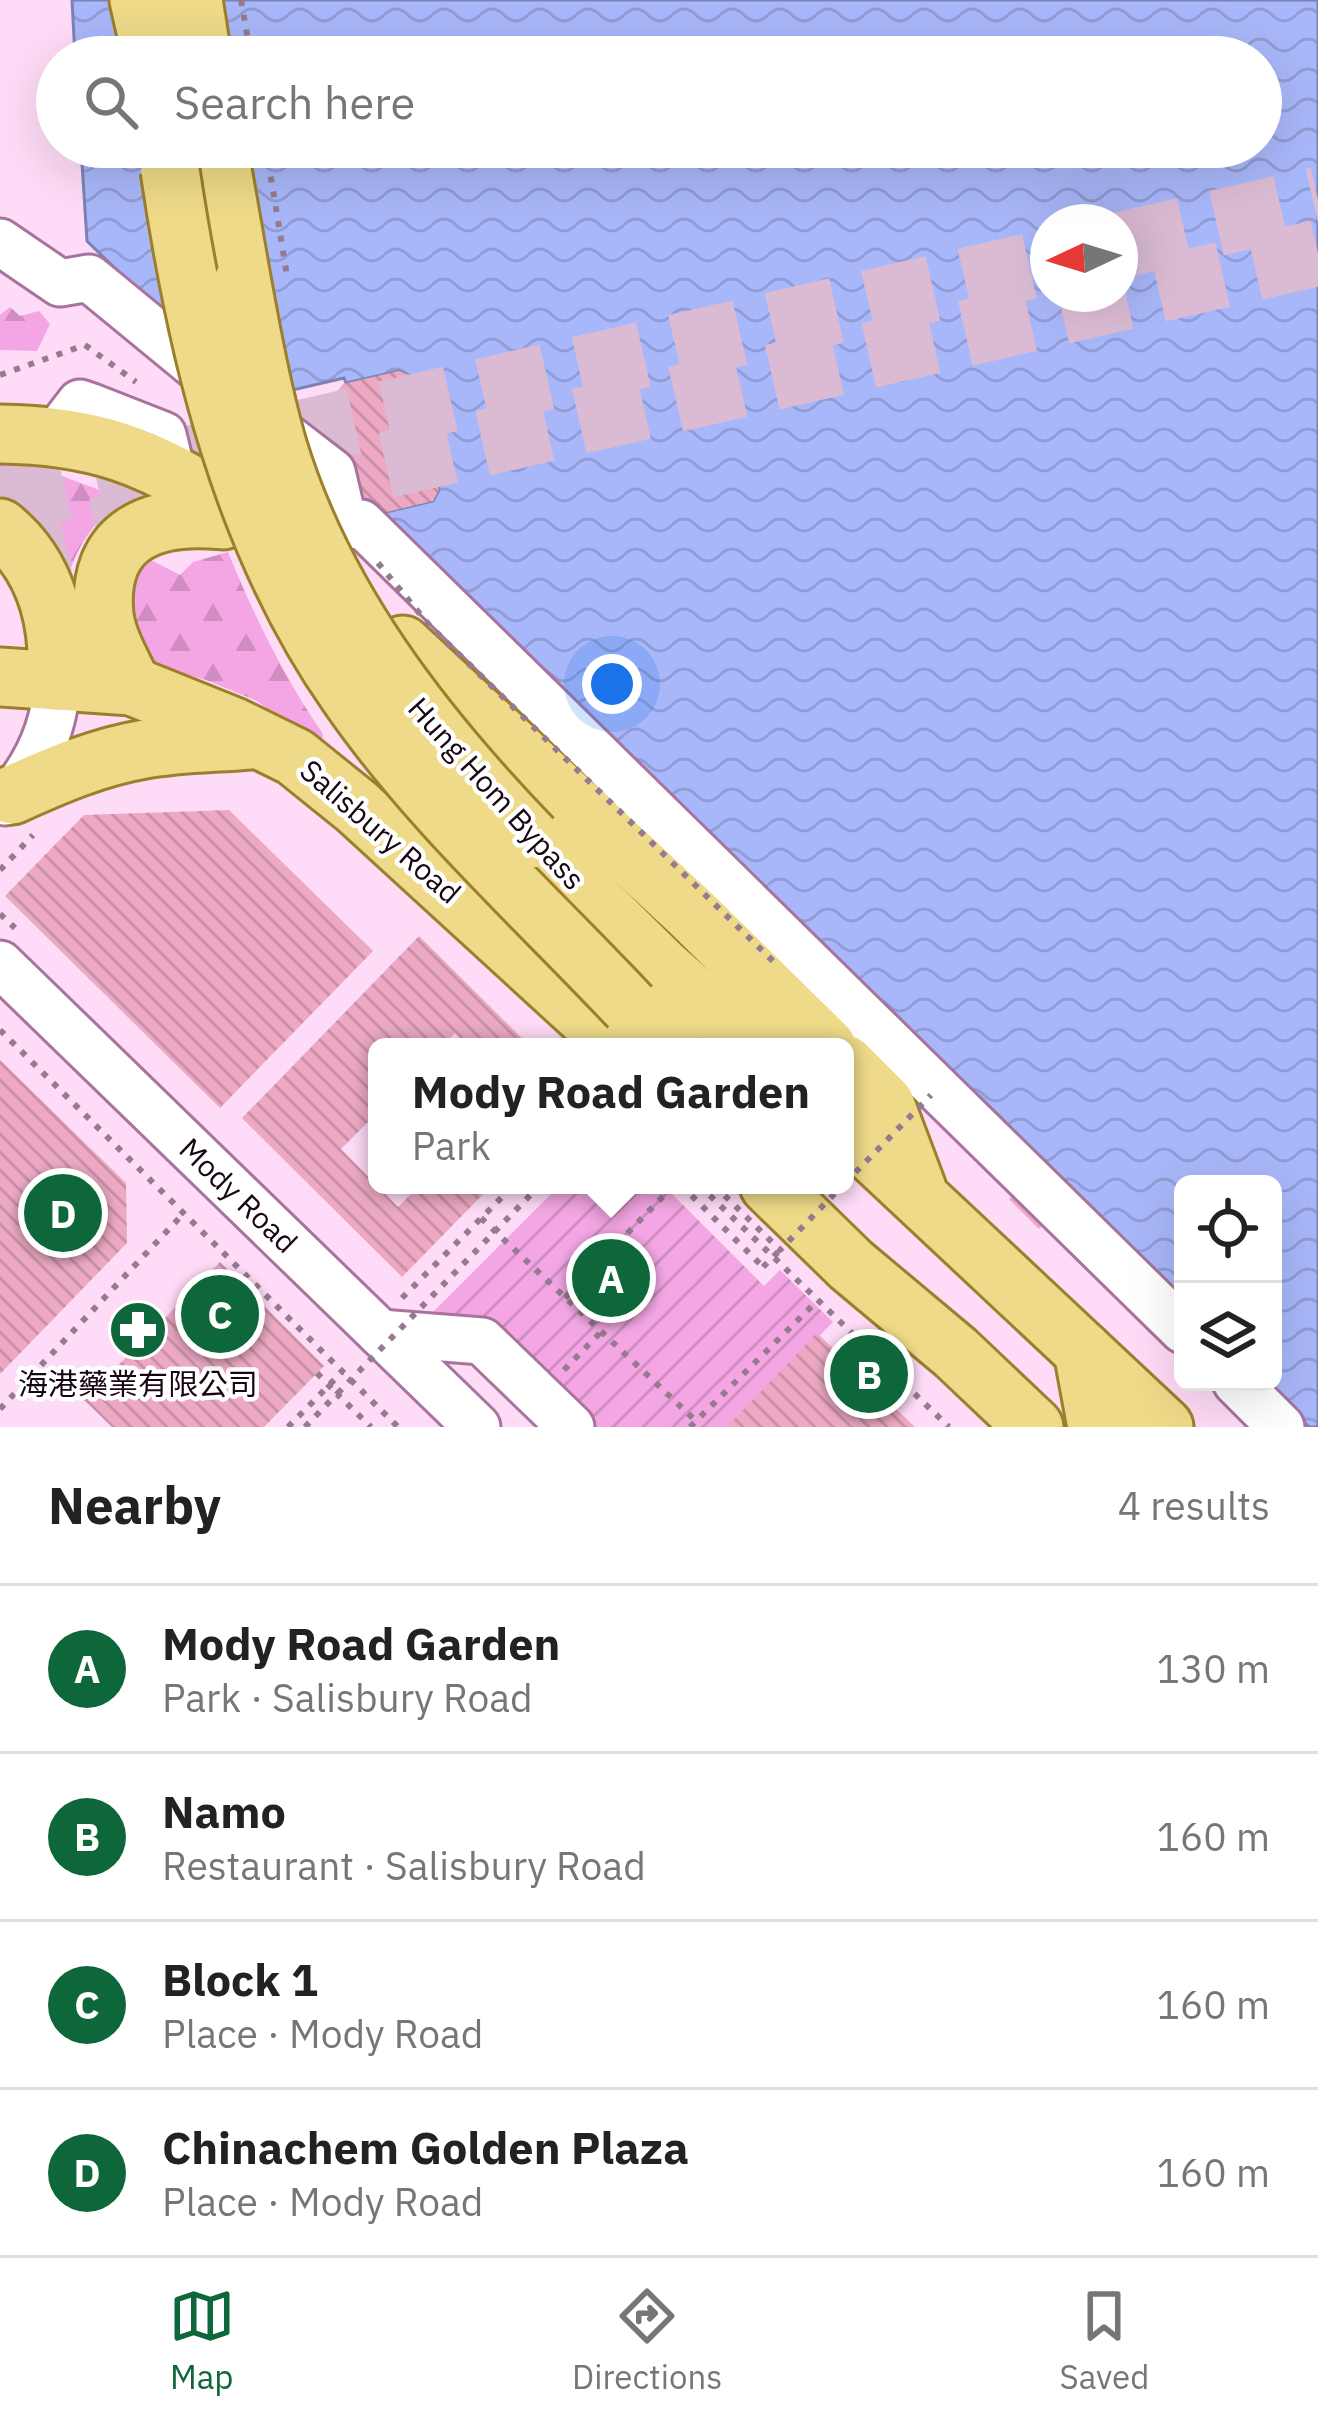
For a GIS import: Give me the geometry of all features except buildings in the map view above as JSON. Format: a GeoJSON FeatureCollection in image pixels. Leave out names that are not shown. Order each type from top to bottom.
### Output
{"type":"FeatureCollection","features":[{"type":"Feature","properties":{"kind":"main road"},"geometry":{"type":"LineString","coordinates":[[140,0],[148,36]]}},
{"type":"Feature","properties":{"kind":"main road"},"geometry":{"type":"LineString","coordinates":[[193,0],[199,36]]}},
{"type":"Feature","properties":{"kind":"main road","name":"Hung Hom Bypass"},"geometry":{"type":"LineString","coordinates":[[169,168],[190,293],[226,432],[267,545],[314,640],[349,696],[401,762],[664,1038]]}},
{"type":"Feature","properties":{"kind":"main road","name":"Hung Hom Bypass"},"geometry":{"type":"LineString","coordinates":[[222,168],[273,429],[295,495],[328,568],[398,683],[459,762],[585,893],[637,1007],[727,1038]]}},
{"type":"Feature","properties":{"kind":"main road"},"geometry":{"type":"LineString","coordinates":[[26,436],[119,448],[173,476],[224,514],[158,521],[126,539],[116,554],[104,588],[104,617],[133,686]]}},
{"type":"Feature","properties":{"kind":"main road"},"geometry":{"type":"LineString","coordinates":[[0,528],[38,572],[52,609],[57,681]]}},
{"type":"Feature","properties":{"kind":"main road"},"geometry":{"type":"LineString","coordinates":[[0,551],[0,592]]}},
{"type":"Feature","properties":{"kind":"main road"},"geometry":{"type":"LineString","coordinates":[[403,645],[818,1038]]}},
{"type":"Feature","properties":{"kind":"main road","name":"Salisbury Road"},"geometry":{"type":"LineString","coordinates":[[0,677],[133,686],[295,757],[356,807],[637,1007]]}},
{"type":"Feature","properties":{"kind":"main road"},"geometry":{"type":"LineString","coordinates":[[18,809],[65,770],[119,754],[260,740]]}},
{"type":"Feature","properties":{"kind":"main road"},"geometry":{"type":"LineString","coordinates":[[854,1073],[885,1104],[923,1204]]}},
{"type":"Feature","properties":{"kind":"main road"},"geometry":{"type":"LineString","coordinates":[[854,1163],[923,1204],[1164,1427]]}},
{"type":"Feature","properties":{"kind":"main road"},"geometry":{"type":"LineString","coordinates":[[778,1194],[851,1265],[956,1353]]}},
{"type":"Feature","properties":{"kind":"main road"},"geometry":{"type":"LineString","coordinates":[[824,1194],[956,1353],[1022,1421]]}},
{"type":"Feature","properties":{"kind":"main road"},"geometry":{"type":"LineString","coordinates":[[1083,1351],[1097,1427]]}},
{"type":"Feature","properties":{"kind":"street"},"geometry":{"type":"LineString","coordinates":[[0,242],[60,284],[89,278],[332,472],[345,527],[362,523],[1174,1321]]}},
{"type":"Feature","properties":{"kind":"street"},"geometry":{"type":"LineString","coordinates":[[18,809],[56,716],[57,681]]}},
{"type":"Feature","properties":{"kind":"street","name":"Mody Road"},"geometry":{"type":"LineString","coordinates":[[8,947],[476,1427]]}},
{"type":"Feature","properties":{"kind":"street"},"geometry":{"type":"LineString","coordinates":[[380,1333],[442,1322],[482,1341],[571,1427]]}},
{"type":"Feature","properties":{"kind":"street"},"geometry":{"type":"LineString","coordinates":[[442,1322],[529,1427]]}},
{"type":"Feature","properties":{"kind":"path"},"geometry":{"type":"LineString","coordinates":[[241,0],[247,36]]}},
{"type":"Feature","properties":{"kind":"path"},"geometry":{"type":"LineString","coordinates":[[269,168],[289,288]]}},
{"type":"Feature","properties":{"kind":"path"},"geometry":{"type":"LineString","coordinates":[[0,375],[86,346]]}},
{"type":"Feature","properties":{"kind":"path"},"geometry":{"type":"LineString","coordinates":[[371,555],[430,626],[777,965]]}},
{"type":"Feature","properties":{"kind":"path"},"geometry":{"type":"LineString","coordinates":[[0,870],[18,809]]}},
{"type":"Feature","properties":{"kind":"path"},"geometry":{"type":"LineString","coordinates":[[0,914],[8,947]]}},
{"type":"Feature","properties":{"kind":"path"},"geometry":{"type":"LineString","coordinates":[[0,1030],[398,1427]]}},
{"type":"Feature","properties":{"kind":"path"},"geometry":{"type":"LineString","coordinates":[[854,1154],[931,1095]]}},
{"type":"Feature","properties":{"kind":"path"},"geometry":{"type":"LineString","coordinates":[[442,1322],[399,1300],[505,1194]]}},
{"type":"Feature","properties":{"kind":"path"},"geometry":{"type":"LineString","coordinates":[[305,1427],[531,1194]]}},
{"type":"Feature","properties":{"kind":"path"},"geometry":{"type":"LineString","coordinates":[[565,1298],[668,1194]]}},
{"type":"Feature","properties":{"kind":"path"},"geometry":{"type":"LineString","coordinates":[[686,1194],[763,1267],[822,1194]]}},
{"type":"Feature","properties":{"kind":"path"},"geometry":{"type":"LineString","coordinates":[[709,1194],[949,1427]]}},
{"type":"Feature","properties":{"kind":"path"},"geometry":{"type":"LineString","coordinates":[[723,1194],[780,1250]]}},
{"type":"Feature","properties":{"kind":"path"},"geometry":{"type":"LineString","coordinates":[[0,1409],[184,1213]]}},
{"type":"Feature","properties":{"kind":"path"},"geometry":{"type":"LineString","coordinates":[[481,1218],[693,1424],[818,1300]]}},
{"type":"Feature","properties":{"kind":"path"},"geometry":{"type":"LineString","coordinates":[[557,1377],[601,1332]]}},
{"type":"Feature","properties":{"kind":"path"},"geometry":{"type":"LineString","coordinates":[[287,1427],[342,1372]]}},
{"type":"Feature","properties":{"kind":"path"},"geometry":{"type":"LineString","coordinates":[[317,1373],[371,1427]]}},
{"type":"Feature","properties":{"kind":"green space"},"geometry":{"type":"Polygon","coordinates":[[[10,307],[20,316],[39,311],[50,324],[37,351],[0,350],[0,315],[10,307]]]}},
{"type":"Feature","properties":{"kind":"green space"},"geometry":{"type":"Polygon","coordinates":[[[0,459],[27,463],[121,498],[87,536],[66,584],[0,502],[0,459]]]}},
{"type":"Feature","properties":{"kind":"green space"},"geometry":{"type":"Polygon","coordinates":[[[228,552],[271,646],[323,734],[322,742],[315,744],[257,701],[206,680],[150,665],[130,645],[127,586],[145,557],[180,575],[193,562],[228,552]]]}},
{"type":"Feature","properties":{"kind":"green space"},"geometry":{"type":"Polygon","coordinates":[[[551,1194],[672,1194],[764,1286],[780,1270],[833,1322],[729,1427],[590,1427],[482,1322],[432,1313],[551,1194]]]}},
{"type":"Feature","properties":{"kind":"water"},"geometry":{"type":"Polygon","coordinates":[[[72,0],[1318,0],[1318,1427],[1309,1427],[1272,1391],[1282,1391],[1282,1175],[1174,1175],[1174,1296],[391,534],[386,512],[433,501],[439,490],[411,376],[399,371],[346,383],[344,378],[250,400],[87,241],[82,168],[1282,168],[1282,36],[74,36],[72,0]]]}},
{"type":"Feature","properties":{"kind":"tunnel"},"geometry":{"type":"LineString","coordinates":[[1138,241],[1318,200]]}},
{"type":"Feature","properties":{"kind":"tunnel"},"geometry":{"type":"LineString","coordinates":[[0,553],[1318,253]]}},
{"type":"Feature","properties":{"kind":"tunnel"},"geometry":{"type":"LineString","coordinates":[[0,502],[1030,266]]}},
{"type":"Feature","properties":{"kind":"place","name":"Chinachem Golden Plaza"},"geometry":{"type":"Point","coordinates":[63,1213]}},
{"type":"Feature","properties":{"kind":"place","name":"Mody Road Garden"},"geometry":{"type":"Point","coordinates":[611,1278]}},
{"type":"Feature","properties":{"kind":"place","name":"Block 1"},"geometry":{"type":"Point","coordinates":[220,1314]}},
{"type":"Feature","properties":{"kind":"place","name":"海港藥業有限公司"},"geometry":{"type":"Point","coordinates":[138,1330]}},
{"type":"Feature","properties":{"kind":"place","name":"Namo"},"geometry":{"type":"Point","coordinates":[869,1374]}}]}
